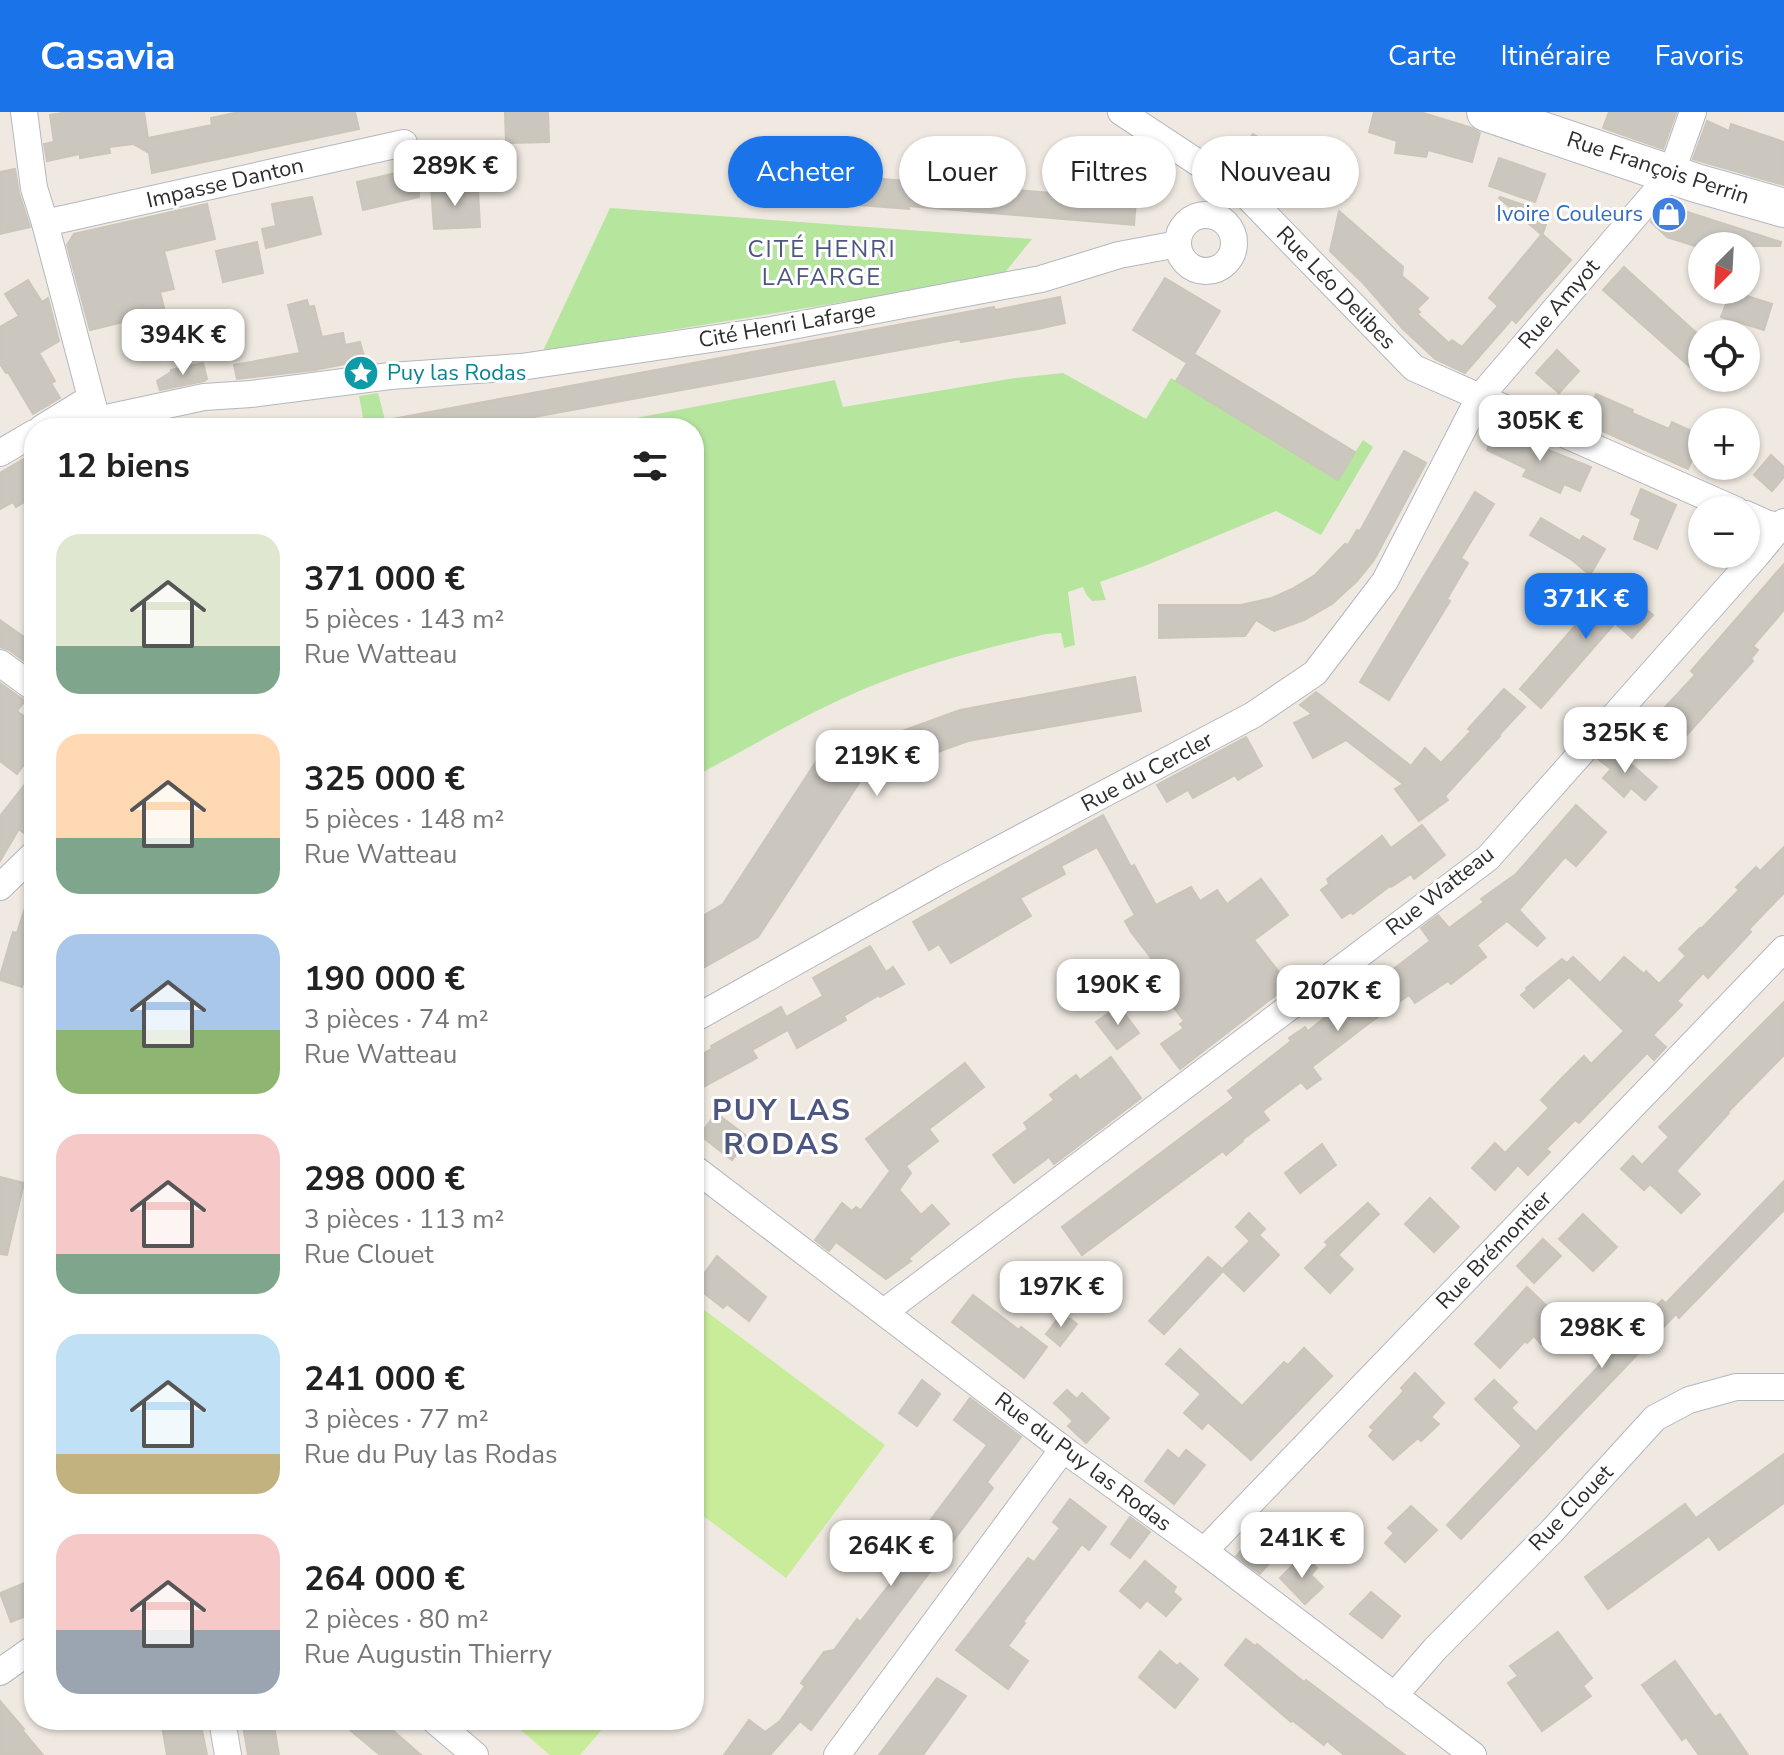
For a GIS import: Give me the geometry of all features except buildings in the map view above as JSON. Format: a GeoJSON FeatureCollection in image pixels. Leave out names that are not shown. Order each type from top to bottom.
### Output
{"type":"FeatureCollection","features":[{"type":"Feature","properties":{"kind":"main road","name":"Rue François Perrin"},"geometry":{"type":"LineString","coordinates":[[1486,112],[1696,183],[1784,208]]}},
{"type":"Feature","properties":{"kind":"street","name":"Rue Léo Delibes"},"geometry":{"type":"LineString","coordinates":[[1121,112],[1192,159]]}},
{"type":"Feature","properties":{"kind":"street"},"geometry":{"type":"LineString","coordinates":[[1671,174],[1693,112]]}},
{"type":"Feature","properties":{"kind":"street"},"geometry":{"type":"LineString","coordinates":[[16,117],[95,416]]}},
{"type":"Feature","properties":{"kind":"street","name":"Impasse Danton"},"geometry":{"type":"LineString","coordinates":[[45,223],[404,143]]}},
{"type":"Feature","properties":{"kind":"street","name":"Rue Amyot"},"geometry":{"type":"LineString","coordinates":[[1479,398],[1671,174]]}},
{"type":"Feature","properties":{"kind":"street"},"geometry":{"type":"LineString","coordinates":[[1224,220],[1233,208]]}},
{"type":"Feature","properties":{"kind":"street","name":"Rue Léo Delibes"},"geometry":{"type":"LineString","coordinates":[[1259,208],[1414,368],[1704,496]]}},
{"type":"Feature","properties":{"kind":"street"},"geometry":{"type":"LineString","coordinates":[[1207,214],[1224,220],[1231,227],[1235,246],[1227,263],[1209,271],[1191,267],[1184,261],[1178,244],[1179,235],[1189,220],[1207,214]]}},
{"type":"Feature","properties":{"kind":"street","name":"Cité Henri Lafarge"},"geometry":{"type":"LineString","coordinates":[[58,418],[81,404],[95,416],[204,397],[390,376],[521,367],[771,330],[1041,279],[1119,255],[1178,244]]}},
{"type":"Feature","properties":{"kind":"street","name":"Rue du Cercler"},"geometry":{"type":"LineString","coordinates":[[704,1013],[945,878],[1253,715],[1315,673],[1385,581],[1479,398]]}},
{"type":"Feature","properties":{"kind":"street"},"geometry":{"type":"LineString","coordinates":[[0,453],[24,439]]}},
{"type":"Feature","properties":{"kind":"street"},"geometry":{"type":"LineString","coordinates":[[1760,520],[1783,525]]}},
{"type":"Feature","properties":{"kind":"street","name":"Rue Watteau"},"geometry":{"type":"LineString","coordinates":[[884,1312],[1488,858],[1783,525]]}},
{"type":"Feature","properties":{"kind":"street"},"geometry":{"type":"LineString","coordinates":[[0,663],[24,681]]}},
{"type":"Feature","properties":{"kind":"street"},"geometry":{"type":"LineString","coordinates":[[0,887],[24,864]]}},
{"type":"Feature","properties":{"kind":"street","name":"Rue Brémontier"},"geometry":{"type":"LineString","coordinates":[[1204,1551],[1784,949]]}},
{"type":"Feature","properties":{"kind":"street","name":"Rue du Puy las Rodas"},"geometry":{"type":"LineString","coordinates":[[704,1176],[1473,1755]]}},
{"type":"Feature","properties":{"kind":"street","name":"Rue Clouet"},"geometry":{"type":"LineString","coordinates":[[1394,1696],[1655,1418],[1689,1400],[1736,1387],[1784,1387]]}},
{"type":"Feature","properties":{"kind":"street"},"geometry":{"type":"LineString","coordinates":[[837,1755],[1063,1449]]}},
{"type":"Feature","properties":{"kind":"street"},"geometry":{"type":"LineString","coordinates":[[0,1672],[24,1655]]}},
{"type":"Feature","properties":{"kind":"street"},"geometry":{"type":"LineString","coordinates":[[224,1730],[228,1755]]}},
{"type":"Feature","properties":{"kind":"street"},"geometry":{"type":"LineString","coordinates":[[446,1730],[475,1755]]}},
{"type":"Feature","properties":{"kind":"green space"},"geometry":{"type":"Polygon","coordinates":[[[610,208],[1032,239],[1002,276],[543,351],[610,208]]]}},
{"type":"Feature","properties":{"kind":"green space"},"geometry":{"type":"Polygon","coordinates":[[[1063,373],[1146,419],[1171,378],[1337,480],[1363,440],[1373,447],[1321,535],[1276,511],[1100,582],[1106,600],[1092,601],[1083,587],[1068,592],[1075,645],[1064,648],[1061,633],[1046,634],[911,671],[817,711],[704,772],[704,418],[636,418],[835,380],[843,407],[1063,373]]]}},
{"type":"Feature","properties":{"kind":"green space"},"geometry":{"type":"Polygon","coordinates":[[[378,393],[384,418],[363,418],[359,396],[378,393]]]}},
{"type":"Feature","properties":{"kind":"green space"},"geometry":{"type":"Polygon","coordinates":[[[704,1310],[885,1445],[786,1578],[704,1516],[704,1310]]]}},
{"type":"Feature","properties":{"kind":"green space"},"geometry":{"type":"Polygon","coordinates":[[[521,1730],[601,1730],[580,1755],[550,1755],[521,1730]]]}},
{"type":"Feature","properties":{"kind":"place","name":"Ivoire Couleurs"},"geometry":{"type":"Point","coordinates":[1669,214]}},
{"type":"Feature","properties":{"kind":"place","name":"Puy las Rodas"},"geometry":{"type":"Point","coordinates":[361,373]}},
{"type":"Feature","properties":{"kind":"district","name":"CITÉ HENRI LAFARGE"},"geometry":{"type":"Point","coordinates":[822,263]}},
{"type":"Feature","properties":{"kind":"district","name":"PUY LAS RODAS"},"geometry":{"type":"Point","coordinates":[782,1127]}}]}
